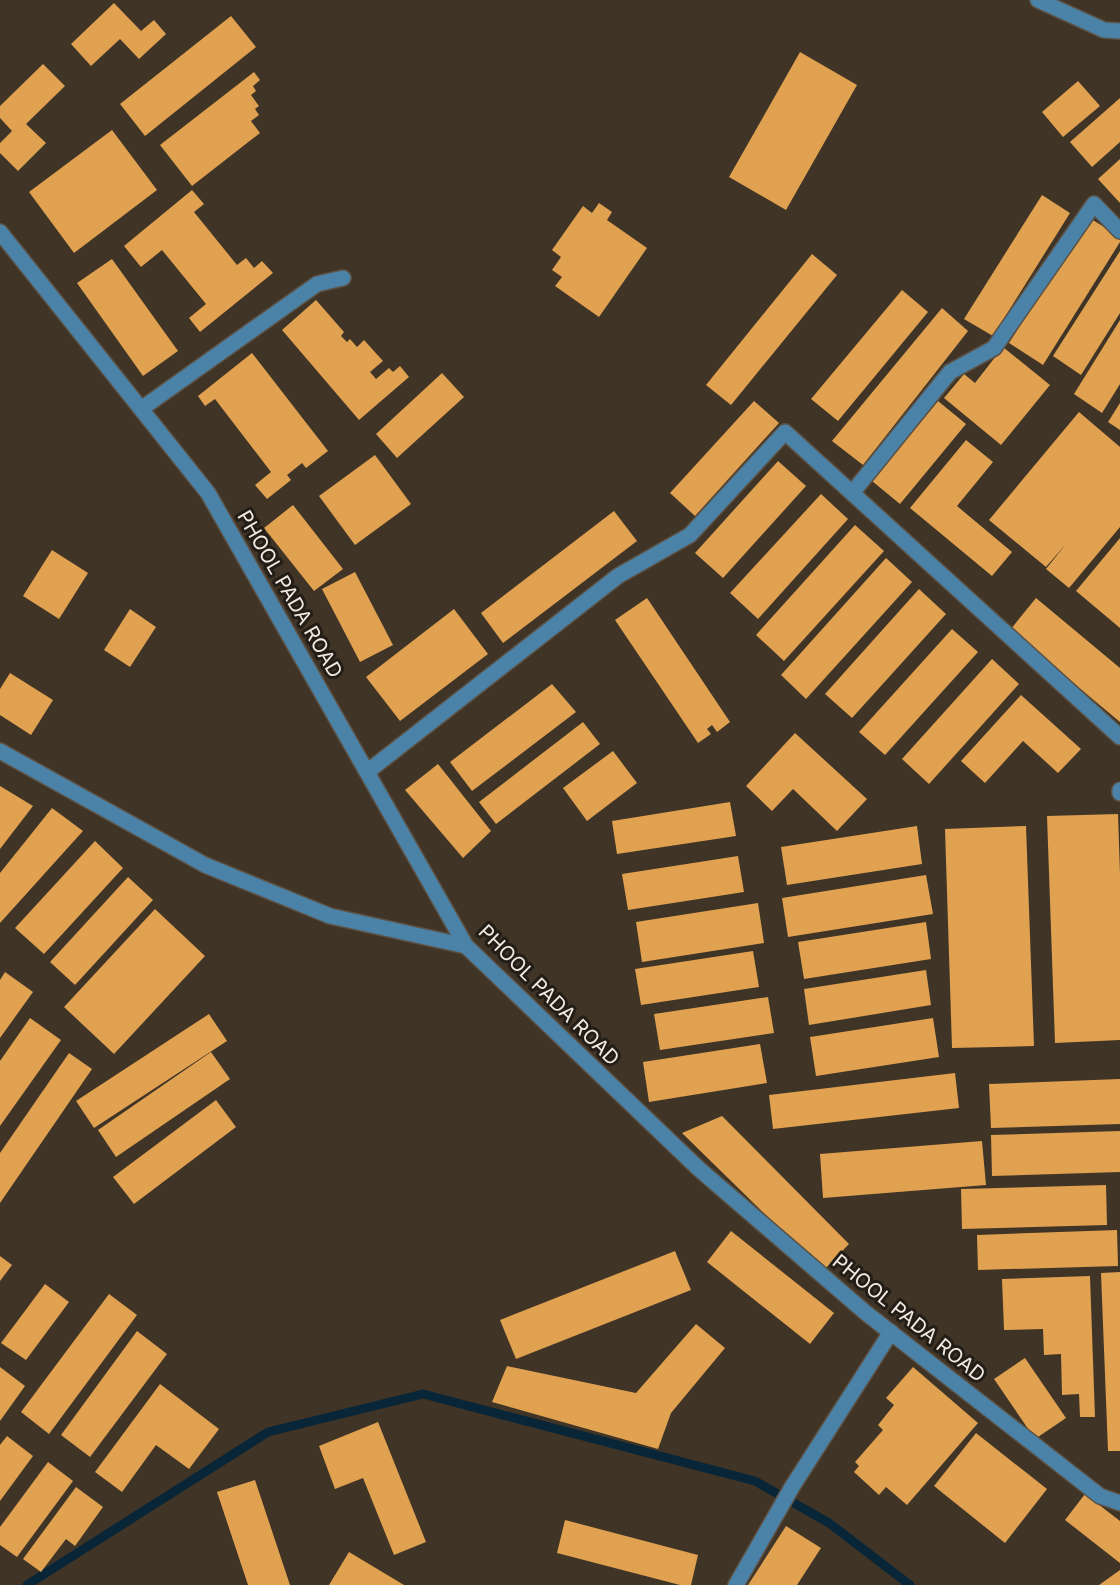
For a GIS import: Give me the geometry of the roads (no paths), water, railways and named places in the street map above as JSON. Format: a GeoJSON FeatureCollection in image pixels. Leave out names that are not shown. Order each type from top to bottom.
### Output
{"type":"FeatureCollection","features":[{"type":"Feature","properties":{"kind":"street"},"geometry":{"type":"LineString","coordinates":[[1038,0],[1104,30],[1120,31]]}},
{"type":"Feature","properties":{"kind":"street"},"geometry":{"type":"LineString","coordinates":[[852,494],[950,372],[994,348],[1094,204],[1120,231]]}},
{"type":"Feature","properties":{"kind":"street","name":"PHOOL PADA ROAD"},"geometry":{"type":"LineString","coordinates":[[0,232],[208,493],[466,946],[699,1169],[858,1306],[1100,1496],[1120,1503]]}},
{"type":"Feature","properties":{"kind":"street"},"geometry":{"type":"LineString","coordinates":[[141,409],[317,285],[343,278]]}},
{"type":"Feature","properties":{"kind":"street"},"geometry":{"type":"LineString","coordinates":[[367,772],[618,576],[690,536],[785,432],[1120,737]]}},
{"type":"Feature","properties":{"kind":"street"},"geometry":{"type":"LineString","coordinates":[[0,751],[205,865],[330,916],[466,946]]}},
{"type":"Feature","properties":{"kind":"street"},"geometry":{"type":"LineString","coordinates":[[736,1585],[792,1487],[891,1332]]}},
{"type":"Feature","properties":{"kind":"waterway"},"geometry":{"type":"LineString","coordinates":[[27,1585],[268,1432],[423,1394],[755,1481],[829,1523],[910,1585]]}}]}
